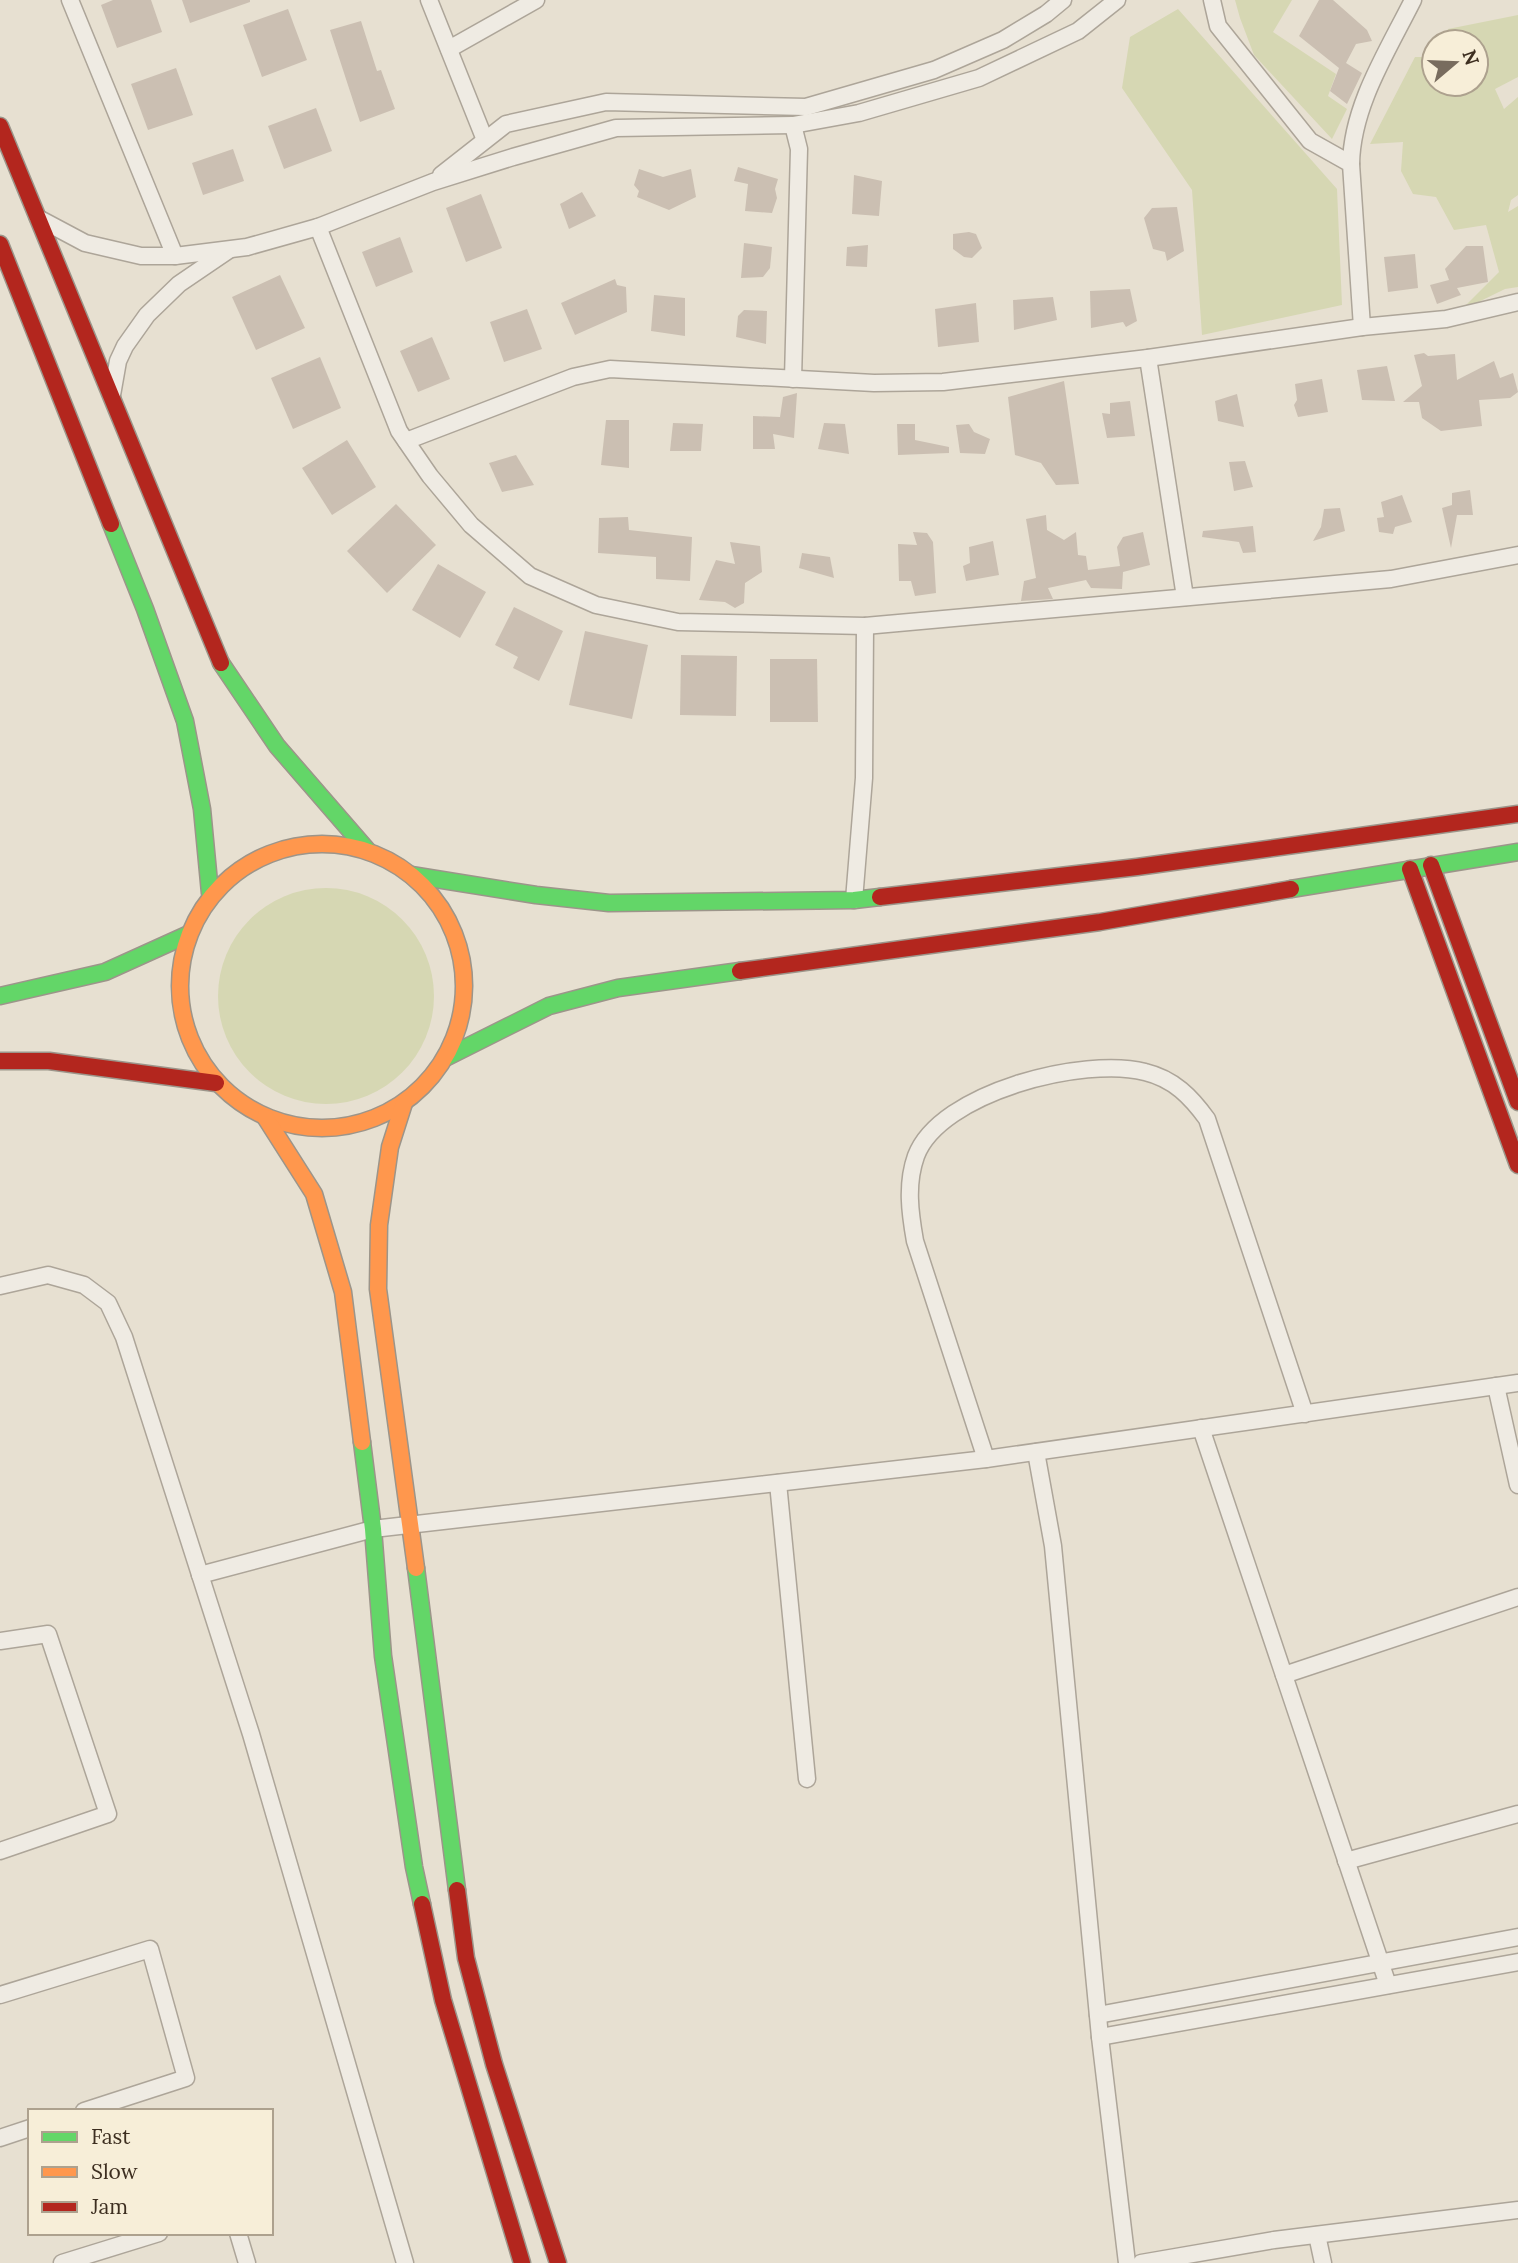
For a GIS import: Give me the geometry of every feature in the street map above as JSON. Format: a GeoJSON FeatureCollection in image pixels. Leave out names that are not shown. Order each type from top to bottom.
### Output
{"type":"FeatureCollection","features":[{"type":"Feature","properties":{"kind":"main road"},"geometry":{"type":"LineString","coordinates":[[0,126],[217,658],[277,746],[368,851]]}},
{"type":"Feature","properties":{"kind":"main road"},"geometry":{"type":"LineString","coordinates":[[0,244],[145,609],[184,721],[202,810],[210,893]]}},
{"type":"Feature","properties":{"kind":"main road"},"geometry":{"type":"LineString","coordinates":[[411,874],[446,915],[462,963],[464,1001],[456,1034],[445,1058],[425,1085],[404,1103],[352,1126],[309,1128],[265,1117],[234,1099],[216,1083],[184,1026],[179,974],[189,934],[210,893],[237,870],[282,848],[332,843],[368,851],[411,874],[536,895],[609,903],[854,900],[1137,867],[1518,814]]}},
{"type":"Feature","properties":{"kind":"main road"},"geometry":{"type":"LineString","coordinates":[[445,1058],[549,1006],[618,988],[1100,922],[1518,852]]}},
{"type":"Feature","properties":{"kind":"main road"},"geometry":{"type":"LineString","coordinates":[[1431,866],[1518,1102]]}},
{"type":"Feature","properties":{"kind":"main road"},"geometry":{"type":"LineString","coordinates":[[1410,869],[1518,1165]]}},
{"type":"Feature","properties":{"kind":"main road"},"geometry":{"type":"LineString","coordinates":[[0,996],[106,972],[189,934]]}},
{"type":"Feature","properties":{"kind":"main road"},"geometry":{"type":"LineString","coordinates":[[0,1061],[50,1061],[216,1083]]}},
{"type":"Feature","properties":{"kind":"main road"},"geometry":{"type":"LineString","coordinates":[[404,1103],[390,1147],[379,1225],[378,1289],[394,1426],[410,1524],[466,1958],[494,2064],[558,2263]]}},
{"type":"Feature","properties":{"kind":"main road"},"geometry":{"type":"LineString","coordinates":[[265,1117],[314,1194],[343,1292],[373,1529],[383,1656],[414,1867],[443,2000],[522,2263]]}},
{"type":"Feature","properties":{"kind":"street"},"geometry":{"type":"LineString","coordinates":[[70,0],[175,256]]}},
{"type":"Feature","properties":{"kind":"street"},"geometry":{"type":"LineString","coordinates":[[429,0],[485,140]]}},
{"type":"Feature","properties":{"kind":"street"},"geometry":{"type":"LineString","coordinates":[[449,49],[536,0]]}},
{"type":"Feature","properties":{"kind":"street"},"geometry":{"type":"LineString","coordinates":[[433,182],[506,124],[606,102],[806,107],[934,70],[1003,40],[1063,0]]}},
{"type":"Feature","properties":{"kind":"street"},"geometry":{"type":"LineString","coordinates":[[38,218],[85,243],[141,256],[175,256],[247,247],[318,227],[433,182],[617,128],[793,125],[859,113],[979,78],[1079,31],[1117,0]]}},
{"type":"Feature","properties":{"kind":"street"},"geometry":{"type":"LineString","coordinates":[[1212,0],[1218,26],[1310,141],[1351,164]]}},
{"type":"Feature","properties":{"kind":"street"},"geometry":{"type":"LineString","coordinates":[[1362,327],[1351,164],[1352,143],[1368,91],[1413,0]]}},
{"type":"Feature","properties":{"kind":"street"},"geometry":{"type":"LineString","coordinates":[[793,125],[799,149],[793,379]]}},
{"type":"Feature","properties":{"kind":"street"},"geometry":{"type":"LineString","coordinates":[[318,227],[399,431],[430,476],[471,525],[530,576],[596,605],[678,622],[865,626],[1391,579],[1518,555]]}},
{"type":"Feature","properties":{"kind":"street"},"geometry":{"type":"LineString","coordinates":[[112,399],[118,361],[147,315],[179,284],[231,248]]}},
{"type":"Feature","properties":{"kind":"street"},"geometry":{"type":"LineString","coordinates":[[405,441],[573,377],[610,369],[874,383],[943,382],[1148,358],[1362,327],[1446,319],[1518,302]]}},
{"type":"Feature","properties":{"kind":"street"},"geometry":{"type":"LineString","coordinates":[[1148,358],[1185,597]]}},
{"type":"Feature","properties":{"kind":"street"},"geometry":{"type":"LineString","coordinates":[[854,900],[864,778],[865,626]]}},
{"type":"Feature","properties":{"kind":"street"},"geometry":{"type":"LineString","coordinates":[[986,1459],[915,1241],[909,1209],[910,1182],[916,1155],[933,1129],[951,1112],[1026,1080],[1068,1073],[1111,1068],[1144,1071],[1172,1081],[1192,1099],[1207,1119],[1305,1414]]}},
{"type":"Feature","properties":{"kind":"street"},"geometry":{"type":"LineString","coordinates":[[0,1286],[48,1275],[84,1285],[108,1303],[124,1336],[251,1734],[405,2263]]}},
{"type":"Feature","properties":{"kind":"street"},"geometry":{"type":"LineString","coordinates":[[200,1576],[373,1529],[986,1459],[1518,1383]]}},
{"type":"Feature","properties":{"kind":"street"},"geometry":{"type":"LineString","coordinates":[[1496,1386],[1518,1485]]}},
{"type":"Feature","properties":{"kind":"street"},"geometry":{"type":"LineString","coordinates":[[1201,1429],[1388,1985]]}},
{"type":"Feature","properties":{"kind":"street"},"geometry":{"type":"LineString","coordinates":[[1036,1452],[1053,1546],[1100,2037],[1126,2263]]}},
{"type":"Feature","properties":{"kind":"street"},"geometry":{"type":"LineString","coordinates":[[778,1483],[807,1779]]}},
{"type":"Feature","properties":{"kind":"street"},"geometry":{"type":"LineString","coordinates":[[1284,1675],[1518,1597]]}},
{"type":"Feature","properties":{"kind":"street"},"geometry":{"type":"LineString","coordinates":[[0,1640],[48,1634],[108,1814],[0,1851]]}},
{"type":"Feature","properties":{"kind":"street"},"geometry":{"type":"LineString","coordinates":[[1346,1861],[1518,1814]]}},
{"type":"Feature","properties":{"kind":"street"},"geometry":{"type":"LineString","coordinates":[[1098,2015],[1518,1937]]}},
{"type":"Feature","properties":{"kind":"street"},"geometry":{"type":"LineString","coordinates":[[0,1995],[150,1949],[186,2078],[90,2109]]}},
{"type":"Feature","properties":{"kind":"street"},"geometry":{"type":"LineString","coordinates":[[1100,2037],[1518,1962]]}},
{"type":"Feature","properties":{"kind":"street"},"geometry":{"type":"LineString","coordinates":[[0,2138],[28,2129]]}},
{"type":"Feature","properties":{"kind":"street"},"geometry":{"type":"LineString","coordinates":[[1141,2263],[1317,2235],[1518,2210]]}},
{"type":"Feature","properties":{"kind":"street"},"geometry":{"type":"LineString","coordinates":[[62,2263],[153,2235]]}},
{"type":"Feature","properties":{"kind":"street"},"geometry":{"type":"LineString","coordinates":[[239,2235],[247,2263]]}},
{"type":"Feature","properties":{"kind":"street"},"geometry":{"type":"LineString","coordinates":[[1317,2235],[1323,2263]]}},
{"type":"Feature","properties":{"kind":"green space"},"geometry":{"type":"Polygon","coordinates":[[[1235,0],[1292,0],[1273,32],[1336,74],[1328,96],[1347,109],[1332,139],[1254,55],[1235,0]]]}},
{"type":"Feature","properties":{"kind":"green space"},"geometry":{"type":"Polygon","coordinates":[[[1178,9],[1337,189],[1342,305],[1202,335],[1192,190],[1122,88],[1130,37],[1178,9]]]}},
{"type":"Feature","properties":{"kind":"green space"},"geometry":{"type":"Polygon","coordinates":[[[1518,15],[1518,77],[1495,89],[1504,109],[1518,97],[1518,195],[1511,200],[1508,212],[1518,206],[1518,287],[1505,289],[1460,311],[1499,272],[1486,225],[1454,230],[1436,197],[1413,194],[1401,171],[1403,142],[1370,144],[1415,57],[1420,57],[1420,98],[1490,98],[1490,28],[1453,28],[1518,15]]]}},
{"type":"Feature","properties":{"kind":"green space"},"geometry":{"type":"Polygon","coordinates":[[[326,888],[367,896],[403,919],[426,955],[434,996],[426,1037],[403,1073],[367,1096],[326,1104],[285,1096],[249,1073],[226,1037],[218,996],[226,955],[249,919],[285,896],[326,888]]]}},
{"type":"Feature","properties":{"kind":"building"},"geometry":{"type":"Polygon","coordinates":[[[113,0],[151,0],[162,32],[117,48],[101,5],[113,0]]]}},
{"type":"Feature","properties":{"kind":"building"},"geometry":{"type":"Polygon","coordinates":[[[182,0],[250,0],[250,2],[190,23],[182,0]]]}},
{"type":"Feature","properties":{"kind":"building"},"geometry":{"type":"Polygon","coordinates":[[[1319,0],[1333,0],[1367,30],[1372,41],[1356,44],[1346,63],[1362,73],[1347,104],[1330,91],[1339,68],[1299,36],[1319,0]]]}},
{"type":"Feature","properties":{"kind":"building"},"geometry":{"type":"Polygon","coordinates":[[[288,9],[307,60],[262,77],[243,25],[288,9]]]}},
{"type":"Feature","properties":{"kind":"building"},"geometry":{"type":"Polygon","coordinates":[[[361,21],[377,71],[381,70],[395,109],[360,122],[330,30],[361,21]]]}},
{"type":"Feature","properties":{"kind":"building"},"geometry":{"type":"Polygon","coordinates":[[[176,68],[193,115],[148,130],[131,84],[176,68]]]}},
{"type":"Feature","properties":{"kind":"building"},"geometry":{"type":"Polygon","coordinates":[[[316,108],[332,151],[284,169],[268,126],[316,108]]]}},
{"type":"Feature","properties":{"kind":"building"},"geometry":{"type":"Polygon","coordinates":[[[233,149],[244,181],[203,195],[192,163],[233,149]]]}},
{"type":"Feature","properties":{"kind":"building"},"geometry":{"type":"Polygon","coordinates":[[[738,167],[778,179],[775,189],[777,198],[772,213],[745,211],[748,184],[734,181],[738,167]]]}},
{"type":"Feature","properties":{"kind":"building"},"geometry":{"type":"Polygon","coordinates":[[[639,169],[663,177],[691,169],[696,197],[669,210],[637,197],[639,191],[634,185],[639,169]]]}},
{"type":"Feature","properties":{"kind":"building"},"geometry":{"type":"Polygon","coordinates":[[[854,175],[882,181],[879,216],[852,214],[854,175]]]}},
{"type":"Feature","properties":{"kind":"building"},"geometry":{"type":"Polygon","coordinates":[[[582,192],[596,216],[569,229],[560,204],[582,192]]]}},
{"type":"Feature","properties":{"kind":"building"},"geometry":{"type":"Polygon","coordinates":[[[481,194],[502,248],[466,262],[446,208],[481,194]]]}},
{"type":"Feature","properties":{"kind":"building"},"geometry":{"type":"Polygon","coordinates":[[[1177,207],[1184,251],[1167,261],[1165,252],[1153,249],[1144,218],[1152,208],[1177,207]]]}},
{"type":"Feature","properties":{"kind":"building"},"geometry":{"type":"Polygon","coordinates":[[[953,234],[976,234],[982,248],[972,258],[964,257],[953,249],[953,234]]]}},
{"type":"Feature","properties":{"kind":"building"},"geometry":{"type":"Polygon","coordinates":[[[400,237],[413,272],[376,287],[362,252],[400,237]]]}},
{"type":"Feature","properties":{"kind":"building"},"geometry":{"type":"Polygon","coordinates":[[[744,243],[772,247],[770,268],[763,277],[741,278],[744,243]]]}},
{"type":"Feature","properties":{"kind":"building"},"geometry":{"type":"Polygon","coordinates":[[[868,245],[867,267],[846,266],[847,247],[868,245]]]}},
{"type":"Feature","properties":{"kind":"building"},"geometry":{"type":"Polygon","coordinates":[[[1466,246],[1483,246],[1488,282],[1457,288],[1461,295],[1437,304],[1430,285],[1449,280],[1445,269],[1466,246]]]}},
{"type":"Feature","properties":{"kind":"building"},"geometry":{"type":"Polygon","coordinates":[[[1415,254],[1418,288],[1388,292],[1384,257],[1415,254]]]}},
{"type":"Feature","properties":{"kind":"building"},"geometry":{"type":"Polygon","coordinates":[[[280,275],[305,328],[256,350],[232,297],[280,275]]]}},
{"type":"Feature","properties":{"kind":"building"},"geometry":{"type":"Polygon","coordinates":[[[615,279],[617,285],[626,287],[627,312],[575,335],[561,303],[615,279]]]}},
{"type":"Feature","properties":{"kind":"building"},"geometry":{"type":"Polygon","coordinates":[[[1130,289],[1137,321],[1126,327],[1123,322],[1091,328],[1090,291],[1130,289]]]}},
{"type":"Feature","properties":{"kind":"building"},"geometry":{"type":"Polygon","coordinates":[[[654,295],[685,298],[685,336],[651,331],[654,295]]]}},
{"type":"Feature","properties":{"kind":"building"},"geometry":{"type":"Polygon","coordinates":[[[1053,297],[1057,320],[1014,330],[1013,300],[1053,297]]]}},
{"type":"Feature","properties":{"kind":"building"},"geometry":{"type":"Polygon","coordinates":[[[976,303],[979,342],[938,347],[935,309],[976,303]]]}},
{"type":"Feature","properties":{"kind":"building"},"geometry":{"type":"Polygon","coordinates":[[[527,309],[542,349],[504,362],[490,322],[527,309]]]}},
{"type":"Feature","properties":{"kind":"building"},"geometry":{"type":"Polygon","coordinates":[[[744,310],[767,311],[766,344],[736,337],[738,316],[744,310]]]}},
{"type":"Feature","properties":{"kind":"building"},"geometry":{"type":"Polygon","coordinates":[[[432,337],[450,379],[418,392],[400,351],[432,337]]]}},
{"type":"Feature","properties":{"kind":"building"},"geometry":{"type":"Polygon","coordinates":[[[1424,353],[1428,356],[1455,354],[1457,380],[1494,361],[1500,378],[1513,373],[1518,392],[1510,398],[1479,400],[1482,426],[1441,431],[1422,418],[1419,402],[1403,402],[1422,386],[1414,355],[1424,353]]]}},
{"type":"Feature","properties":{"kind":"building"},"geometry":{"type":"Polygon","coordinates":[[[320,357],[341,408],[293,429],[271,378],[320,357]]]}},
{"type":"Feature","properties":{"kind":"building"},"geometry":{"type":"Polygon","coordinates":[[[1387,366],[1395,401],[1362,400],[1357,370],[1387,366]]]}},
{"type":"Feature","properties":{"kind":"building"},"geometry":{"type":"Polygon","coordinates":[[[1322,379],[1328,412],[1298,417],[1294,405],[1297,400],[1295,384],[1322,379]]]}},
{"type":"Feature","properties":{"kind":"building"},"geometry":{"type":"Polygon","coordinates":[[[1064,381],[1079,484],[1056,485],[1041,463],[1015,455],[1008,397],[1064,381]]]}},
{"type":"Feature","properties":{"kind":"building"},"geometry":{"type":"Polygon","coordinates":[[[797,393],[794,438],[773,434],[775,449],[753,449],[753,416],[780,417],[783,397],[797,393]]]}},
{"type":"Feature","properties":{"kind":"building"},"geometry":{"type":"Polygon","coordinates":[[[1237,394],[1244,427],[1218,421],[1215,401],[1237,394]]]}},
{"type":"Feature","properties":{"kind":"building"},"geometry":{"type":"Polygon","coordinates":[[[1130,401],[1135,436],[1107,438],[1102,413],[1110,414],[1110,403],[1130,401]]]}},
{"type":"Feature","properties":{"kind":"building"},"geometry":{"type":"Polygon","coordinates":[[[606,420],[629,420],[629,468],[601,465],[606,420]]]}},
{"type":"Feature","properties":{"kind":"building"},"geometry":{"type":"Polygon","coordinates":[[[673,423],[703,424],[701,451],[670,451],[673,423]]]}},
{"type":"Feature","properties":{"kind":"building"},"geometry":{"type":"Polygon","coordinates":[[[824,423],[845,424],[849,454],[818,449],[824,423]]]}},
{"type":"Feature","properties":{"kind":"building"},"geometry":{"type":"Polygon","coordinates":[[[897,424],[915,424],[915,440],[949,447],[949,453],[898,455],[897,424]]]}},
{"type":"Feature","properties":{"kind":"building"},"geometry":{"type":"Polygon","coordinates":[[[969,424],[974,432],[990,439],[985,454],[960,453],[956,425],[969,424]]]}},
{"type":"Feature","properties":{"kind":"building"},"geometry":{"type":"Polygon","coordinates":[[[347,440],[376,487],[332,515],[302,468],[347,440]]]}},
{"type":"Feature","properties":{"kind":"building"},"geometry":{"type":"Polygon","coordinates":[[[516,455],[534,485],[502,492],[489,463],[516,455]]]}},
{"type":"Feature","properties":{"kind":"building"},"geometry":{"type":"Polygon","coordinates":[[[1245,461],[1253,487],[1234,491],[1229,462],[1245,461]]]}},
{"type":"Feature","properties":{"kind":"building"},"geometry":{"type":"Polygon","coordinates":[[[1470,490],[1473,515],[1457,515],[1451,548],[1442,508],[1452,505],[1452,493],[1470,490]]]}},
{"type":"Feature","properties":{"kind":"building"},"geometry":{"type":"Polygon","coordinates":[[[1402,495],[1412,522],[1395,527],[1393,534],[1379,532],[1377,518],[1384,517],[1381,502],[1402,495]]]}},
{"type":"Feature","properties":{"kind":"building"},"geometry":{"type":"Polygon","coordinates":[[[396,504],[436,545],[387,593],[347,551],[396,504]]]}},
{"type":"Feature","properties":{"kind":"building"},"geometry":{"type":"Polygon","coordinates":[[[1340,508],[1345,531],[1313,541],[1321,527],[1324,509],[1340,508]]]}},
{"type":"Feature","properties":{"kind":"building"},"geometry":{"type":"Polygon","coordinates":[[[1046,515],[1047,530],[1064,540],[1076,532],[1078,555],[1086,556],[1088,570],[1120,566],[1117,547],[1123,537],[1143,532],[1150,565],[1123,572],[1122,589],[1091,588],[1086,580],[1048,588],[1053,599],[1021,601],[1024,581],[1036,578],[1026,519],[1046,515]]]}},
{"type":"Feature","properties":{"kind":"building"},"geometry":{"type":"Polygon","coordinates":[[[628,517],[629,530],[692,537],[690,581],[656,579],[656,557],[598,553],[599,518],[628,517]]]}},
{"type":"Feature","properties":{"kind":"building"},"geometry":{"type":"Polygon","coordinates":[[[1253,526],[1256,552],[1243,553],[1239,542],[1202,537],[1203,531],[1253,526]]]}},
{"type":"Feature","properties":{"kind":"building"},"geometry":{"type":"Polygon","coordinates":[[[913,532],[927,533],[933,542],[936,593],[915,596],[911,581],[899,581],[898,544],[917,545],[913,532]]]}},
{"type":"Feature","properties":{"kind":"building"},"geometry":{"type":"Polygon","coordinates":[[[993,541],[999,575],[966,581],[963,566],[970,563],[969,547],[993,541]]]}},
{"type":"Feature","properties":{"kind":"building"},"geometry":{"type":"Polygon","coordinates":[[[730,542],[760,546],[762,572],[745,583],[744,603],[735,608],[725,602],[699,600],[716,560],[735,564],[730,542]]]}},
{"type":"Feature","properties":{"kind":"building"},"geometry":{"type":"Polygon","coordinates":[[[802,553],[830,557],[834,578],[799,568],[802,553]]]}},
{"type":"Feature","properties":{"kind":"building"},"geometry":{"type":"Polygon","coordinates":[[[438,564],[486,592],[460,638],[412,610],[438,564]]]}},
{"type":"Feature","properties":{"kind":"building"},"geometry":{"type":"Polygon","coordinates":[[[514,607],[563,631],[539,681],[513,668],[518,657],[495,645],[514,607]]]}},
{"type":"Feature","properties":{"kind":"building"},"geometry":{"type":"Polygon","coordinates":[[[585,631],[648,645],[632,719],[569,705],[585,631]]]}},
{"type":"Feature","properties":{"kind":"building"},"geometry":{"type":"Polygon","coordinates":[[[681,655],[737,656],[736,716],[680,715],[681,655]]]}},
{"type":"Feature","properties":{"kind":"building"},"geometry":{"type":"Polygon","coordinates":[[[770,659],[817,659],[818,722],[770,722],[770,659]]]}},
{"type":"Feature","properties":{"kind":"traffic: fast"},"geometry":{"type":"LineString","coordinates":[[111,524],[185,721],[202,809],[210,893]]}},
{"type":"Feature","properties":{"kind":"traffic: fast"},"geometry":{"type":"LineString","coordinates":[[221,663],[277,746],[368,851]]}},
{"type":"Feature","properties":{"kind":"traffic: fast"},"geometry":{"type":"LineString","coordinates":[[1291,889],[1518,852]]}},
{"type":"Feature","properties":{"kind":"traffic: fast"},"geometry":{"type":"LineString","coordinates":[[411,875],[536,895],[609,903],[854,900],[880,897]]}},
{"type":"Feature","properties":{"kind":"traffic: fast"},"geometry":{"type":"LineString","coordinates":[[0,996],[105,972],[189,934]]}},
{"type":"Feature","properties":{"kind":"traffic: fast"},"geometry":{"type":"LineString","coordinates":[[445,1058],[549,1006],[618,988],[740,971]]}},
{"type":"Feature","properties":{"kind":"traffic: fast"},"geometry":{"type":"LineString","coordinates":[[362,1442],[373,1529],[383,1656],[414,1867],[422,1904]]}},
{"type":"Feature","properties":{"kind":"traffic: fast"},"geometry":{"type":"LineString","coordinates":[[416,1568],[457,1890]]}},
{"type":"Feature","properties":{"kind":"traffic: slow"},"geometry":{"type":"LineString","coordinates":[[322,844],[363,850],[389,861],[412,876],[432,896],[447,919],[458,945],[464,986],[458,1027],[447,1053],[432,1076],[412,1096],[389,1111],[363,1122],[322,1128],[281,1122],[255,1111],[232,1096],[212,1076],[197,1053],[186,1027],[180,986],[186,945],[197,919],[212,896],[232,876],[255,861],[281,850],[322,844]]}},
{"type":"Feature","properties":{"kind":"traffic: slow"},"geometry":{"type":"LineString","coordinates":[[404,1103],[390,1147],[379,1225],[378,1289],[416,1568]]}},
{"type":"Feature","properties":{"kind":"traffic: slow"},"geometry":{"type":"LineString","coordinates":[[265,1117],[314,1194],[343,1292],[362,1442]]}},
{"type":"Feature","properties":{"kind":"traffic: jam"},"geometry":{"type":"LineString","coordinates":[[0,126],[221,663]]}},
{"type":"Feature","properties":{"kind":"traffic: jam"},"geometry":{"type":"LineString","coordinates":[[0,244],[111,524]]}},
{"type":"Feature","properties":{"kind":"traffic: jam"},"geometry":{"type":"LineString","coordinates":[[880,897],[1137,867],[1518,814]]}},
{"type":"Feature","properties":{"kind":"traffic: jam"},"geometry":{"type":"LineString","coordinates":[[1431,865],[1518,1102]]}},
{"type":"Feature","properties":{"kind":"traffic: jam"},"geometry":{"type":"LineString","coordinates":[[1410,869],[1518,1165]]}},
{"type":"Feature","properties":{"kind":"traffic: jam"},"geometry":{"type":"LineString","coordinates":[[740,971],[1100,922],[1291,889]]}},
{"type":"Feature","properties":{"kind":"traffic: jam"},"geometry":{"type":"LineString","coordinates":[[0,1061],[49,1061],[216,1083]]}},
{"type":"Feature","properties":{"kind":"traffic: jam"},"geometry":{"type":"LineString","coordinates":[[457,1890],[466,1958],[494,2064],[558,2263]]}},
{"type":"Feature","properties":{"kind":"traffic: jam"},"geometry":{"type":"LineString","coordinates":[[422,1904],[443,2000],[522,2263]]}}]}
